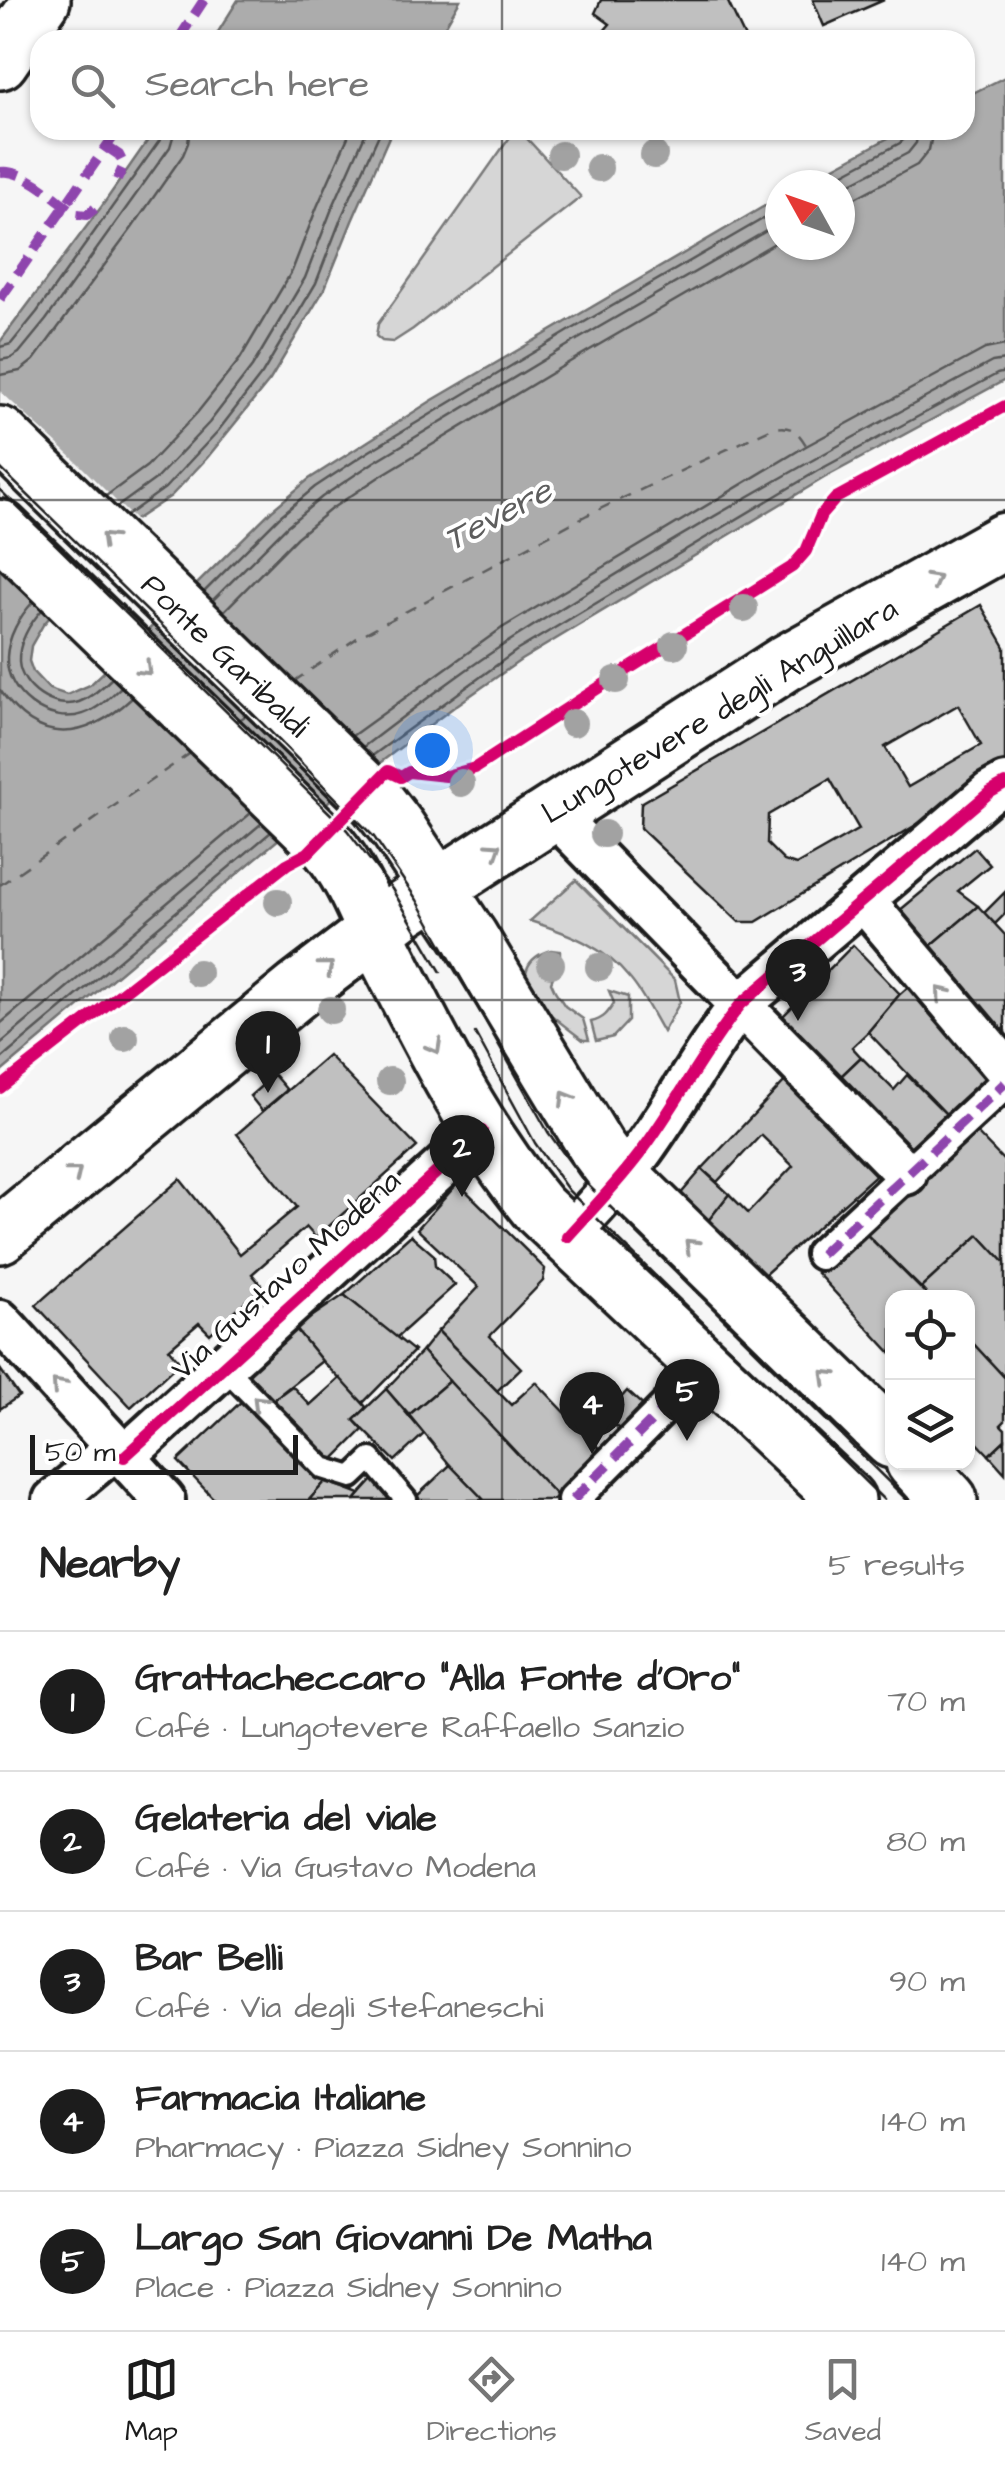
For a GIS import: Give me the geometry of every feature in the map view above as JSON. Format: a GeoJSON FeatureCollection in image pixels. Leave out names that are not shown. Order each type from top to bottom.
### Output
{"type":"FeatureCollection","features":[{"type":"Feature","properties":{"kind":"main road"},"geometry":{"type":"LineString","coordinates":[[0,62],[42,0]]}},
{"type":"Feature","properties":{"kind":"main road","name":"Ponte Garibaldi"},"geometry":{"type":"LineString","coordinates":[[0,435],[378,802],[438,887],[597,1148],[621,1178],[885,1433]]}},
{"type":"Feature","properties":{"kind":"main road","name":"Ponte Garibaldi"},"geometry":{"type":"LineString","coordinates":[[0,528],[329,847],[346,868],[374,930],[482,1131],[511,1176],[567,1237],[846,1500]]}},
{"type":"Feature","properties":{"kind":"main road","name":"Lungotevere degli Anguillara"},"geometry":{"type":"LineString","coordinates":[[0,1235],[374,930],[786,663],[1005,541]]}},
{"type":"Feature","properties":{"kind":"main road"},"geometry":{"type":"LineString","coordinates":[[921,1470],[949,1500]]}},
{"type":"Feature","properties":{"kind":"street"},"geometry":{"type":"LineString","coordinates":[[567,1237],[621,1178],[741,1004],[989,793],[1005,784]]}},
{"type":"Feature","properties":{"kind":"street"},"geometry":{"type":"LineString","coordinates":[[552,812],[906,1174]]}},
{"type":"Feature","properties":{"kind":"street"},"geometry":{"type":"LineString","coordinates":[[864,901],[1005,1068]]}},
{"type":"Feature","properties":{"kind":"street"},"geometry":{"type":"LineString","coordinates":[[820,1254],[1005,1084]]}},
{"type":"Feature","properties":{"kind":"street","name":"Via Gustavo Modena"},"geometry":{"type":"LineString","coordinates":[[54,1500],[224,1367],[482,1131]]}},
{"type":"Feature","properties":{"kind":"street"},"geometry":{"type":"LineString","coordinates":[[0,1321],[164,1500]]}},
{"type":"Feature","properties":{"kind":"street"},"geometry":{"type":"LineString","coordinates":[[573,1500],[695,1377]]}},
{"type":"Feature","properties":{"kind":"lane"},"geometry":{"type":"LineString","coordinates":[[224,1367],[324,1468],[352,1477],[371,1459],[406,1500]]}},
{"type":"Feature","properties":{"kind":"shaded area"},"geometry":{"type":"Polygon","coordinates":[[[508,140],[528,140],[581,197],[393,342],[376,336],[378,324],[508,140]]]}},
{"type":"Feature","properties":{"kind":"shaded area"},"geometry":{"type":"Polygon","coordinates":[[[576,880],[675,980],[680,1002],[663,1032],[635,985],[609,958],[571,936],[530,921],[576,880]]]}},
{"type":"Feature","properties":{"kind":"shaded area"},"geometry":{"type":"Polygon","coordinates":[[[560,951],[560,968],[551,982],[565,1006],[583,1019],[589,1040],[583,1040],[555,1018],[529,989],[529,965],[536,956],[560,951]]]}},
{"type":"Feature","properties":{"kind":"shaded area"},"geometry":{"type":"Polygon","coordinates":[[[609,991],[628,997],[628,1021],[613,1037],[596,1041],[591,1022],[605,1015],[614,1003],[609,991]]]}},
{"type":"Feature","properties":{"kind":"water"},"geometry":{"type":"Polygon","coordinates":[[[238,0],[460,0],[443,30],[219,30],[238,0]]]}},
{"type":"Feature","properties":{"kind":"water","name":"Tevere"},"geometry":{"type":"Polygon","coordinates":[[[1005,77],[1005,380],[824,478],[521,660],[280,838],[0,1073],[0,342],[148,140],[388,140],[325,288],[270,380],[207,458],[171,496],[135,520],[43,625],[31,646],[29,661],[33,672],[49,689],[67,695],[90,685],[309,479],[431,401],[765,206],[765,260],[855,260],[855,170],[829,170],[884,140],[975,140],[975,92],[1005,77]]]}},
{"type":"Feature","properties":{"kind":"pier"},"geometry":{"type":"Polygon","coordinates":[[[0,391],[139,524],[55,619],[0,565],[0,391]]]}},
{"type":"Feature","properties":{"kind":"building"},"geometry":{"type":"Polygon","coordinates":[[[601,0],[727,0],[741,30],[605,30],[610,24],[595,13],[601,0]]]}},
{"type":"Feature","properties":{"kind":"building"},"geometry":{"type":"Polygon","coordinates":[[[813,0],[884,0],[824,26],[813,0]]]}},
{"type":"Feature","properties":{"kind":"building"},"geometry":{"type":"Polygon","coordinates":[[[981,605],[1005,647],[1005,771],[756,922],[739,922],[640,828],[641,803],[981,605]],[[958,705],[885,747],[908,787],[981,745],[958,705]],[[830,779],[768,815],[767,844],[784,861],[796,865],[859,829],[830,779]]]}},
{"type":"Feature","properties":{"kind":"building"},"geometry":{"type":"Polygon","coordinates":[[[975,848],[990,865],[958,891],[978,906],[921,954],[893,916],[975,848]]]}},
{"type":"Feature","properties":{"kind":"building"},"geometry":{"type":"Polygon","coordinates":[[[1005,892],[1005,914],[995,924],[984,913],[1005,892]]]}},
{"type":"Feature","properties":{"kind":"building"},"geometry":{"type":"Polygon","coordinates":[[[978,906],[1005,935],[1005,1046],[921,954],[978,906]]]}},
{"type":"Feature","properties":{"kind":"building"},"geometry":{"type":"Polygon","coordinates":[[[853,945],[900,994],[852,1047],[861,1057],[839,1078],[780,1019],[853,945]]]}},
{"type":"Feature","properties":{"kind":"building"},"geometry":{"type":"Polygon","coordinates":[[[918,978],[992,1074],[947,1115],[868,1032],[918,978]]]}},
{"type":"Feature","properties":{"kind":"building"},"geometry":{"type":"Polygon","coordinates":[[[328,1055],[417,1147],[316,1238],[306,1227],[252,1274],[262,1286],[210,1334],[199,1323],[169,1349],[180,1362],[131,1407],[36,1305],[180,1179],[240,1254],[297,1207],[237,1134],[328,1055]]]}},
{"type":"Feature","properties":{"kind":"building"},"geometry":{"type":"Polygon","coordinates":[[[861,1057],[894,1090],[907,1075],[947,1115],[913,1150],[839,1078],[861,1057]]]}},
{"type":"Feature","properties":{"kind":"building"},"geometry":{"type":"Polygon","coordinates":[[[274,1075],[287,1090],[262,1111],[250,1096],[274,1075]]]}},
{"type":"Feature","properties":{"kind":"building"},"geometry":{"type":"Polygon","coordinates":[[[787,1079],[879,1172],[764,1275],[707,1222],[729,1194],[748,1213],[793,1166],[761,1135],[717,1182],[702,1169],[787,1079]]]}},
{"type":"Feature","properties":{"kind":"building"},"geometry":{"type":"Polygon","coordinates":[[[975,1131],[1005,1162],[1005,1263],[979,1235],[921,1288],[862,1230],[975,1131]]]}},
{"type":"Feature","properties":{"kind":"building"},"geometry":{"type":"Polygon","coordinates":[[[702,1169],[729,1194],[707,1222],[679,1196],[702,1169]]]}},
{"type":"Feature","properties":{"kind":"building"},"geometry":{"type":"Polygon","coordinates":[[[458,1183],[545,1269],[543,1281],[490,1336],[521,1368],[497,1391],[438,1331],[479,1287],[417,1229],[458,1183]]]}},
{"type":"Feature","properties":{"kind":"building"},"geometry":{"type":"Polygon","coordinates":[[[862,1230],[922,1290],[885,1290],[885,1346],[817,1273],[862,1230]]]}},
{"type":"Feature","properties":{"kind":"building"},"geometry":{"type":"Polygon","coordinates":[[[411,1235],[434,1255],[435,1266],[455,1285],[396,1338],[344,1295],[411,1235]]]}},
{"type":"Feature","properties":{"kind":"building"},"geometry":{"type":"Polygon","coordinates":[[[979,1235],[1005,1263],[1005,1378],[975,1346],[975,1290],[921,1288],[979,1235]]]}},
{"type":"Feature","properties":{"kind":"building"},"geometry":{"type":"Polygon","coordinates":[[[344,1295],[414,1351],[363,1403],[295,1328],[344,1295]]]}},
{"type":"Feature","properties":{"kind":"building"},"geometry":{"type":"Polygon","coordinates":[[[295,1328],[322,1361],[269,1403],[242,1369],[295,1328]]]}},
{"type":"Feature","properties":{"kind":"building"},"geometry":{"type":"Polygon","coordinates":[[[438,1331],[511,1405],[536,1382],[600,1449],[557,1496],[422,1351],[438,1331]]]}},
{"type":"Feature","properties":{"kind":"building"},"geometry":{"type":"Polygon","coordinates":[[[975,1346],[1005,1378],[1005,1421],[1001,1425],[1005,1440],[989,1455],[975,1440],[975,1346]]]}},
{"type":"Feature","properties":{"kind":"building"},"geometry":{"type":"Polygon","coordinates":[[[422,1351],[449,1381],[409,1415],[386,1389],[422,1351]]]}},
{"type":"Feature","properties":{"kind":"building"},"geometry":{"type":"Polygon","coordinates":[[[0,1369],[19,1396],[0,1409],[0,1369]]]}},
{"type":"Feature","properties":{"kind":"building"},"geometry":{"type":"Polygon","coordinates":[[[340,1378],[367,1408],[354,1420],[363,1430],[329,1464],[269,1403],[292,1386],[310,1405],[340,1378]]]}},
{"type":"Feature","properties":{"kind":"building"},"geometry":{"type":"Polygon","coordinates":[[[449,1381],[557,1496],[553,1500],[484,1500],[450,1465],[409,1415],[449,1381]]]}},
{"type":"Feature","properties":{"kind":"building"},"geometry":{"type":"Polygon","coordinates":[[[386,1389],[424,1434],[395,1461],[354,1420],[386,1389]]]}},
{"type":"Feature","properties":{"kind":"building"},"geometry":{"type":"Polygon","coordinates":[[[627,1391],[646,1408],[623,1433],[605,1416],[627,1391]]]}},
{"type":"Feature","properties":{"kind":"building"},"geometry":{"type":"Polygon","coordinates":[[[245,1398],[326,1481],[309,1500],[215,1500],[178,1461],[245,1398]]]}},
{"type":"Feature","properties":{"kind":"building"},"geometry":{"type":"Polygon","coordinates":[[[1005,1440],[1005,1473],[989,1455],[1005,1440]]]}},
{"type":"Feature","properties":{"kind":"building"},"geometry":{"type":"Polygon","coordinates":[[[450,1465],[484,1500],[420,1500],[417,1496],[450,1465]]]}},
{"type":"Feature","properties":{"kind":"building"},"geometry":{"type":"Polygon","coordinates":[[[374,1479],[393,1500],[355,1500],[374,1479]]]}},
{"type":"Feature","properties":{"kind":"building"},"geometry":{"type":"Polygon","coordinates":[[[326,1481],[360,1494],[355,1500],[309,1500],[326,1481]]]}},
{"type":"Feature","properties":{"kind":"ferry route"},"geometry":{"type":"LineString","coordinates":[[293,682],[360,636],[587,515],[770,429],[785,427],[795,431],[810,452]]}},
{"type":"Feature","properties":{"kind":"ferry route"},"geometry":{"type":"LineString","coordinates":[[236,722],[250,713]]}},
{"type":"Feature","properties":{"kind":"ferry route"},"geometry":{"type":"LineString","coordinates":[[0,885],[192,752]]}},
{"type":"Feature","properties":{"kind":"tram line"},"geometry":{"type":"LineString","coordinates":[[0,468],[374,837],[417,900],[548,1132],[582,1179],[907,1500]]}},
{"type":"Feature","properties":{"kind":"tram line"},"geometry":{"type":"LineString","coordinates":[[0,490],[347,830],[392,889],[441,972]]}},
{"type":"Feature","properties":{"kind":"tram line"},"geometry":{"type":"LineString","coordinates":[[475,1033],[535,1143],[568,1190],[884,1500]]}},
{"type":"Feature","properties":{"kind":"marked path"},"geometry":{"type":"LineString","coordinates":[[184,30],[204,0]]}},
{"type":"Feature","properties":{"kind":"marked path"},"geometry":{"type":"LineString","coordinates":[[0,299],[111,140]]}},
{"type":"Feature","properties":{"kind":"marked path"},"geometry":{"type":"LineString","coordinates":[[107,147],[119,155],[124,165],[117,180]]}},
{"type":"Feature","properties":{"kind":"marked path"},"geometry":{"type":"LineString","coordinates":[[0,172],[30,180],[77,214],[87,215],[99,205]]}},
{"type":"Feature","properties":{"kind":"marked path"},"geometry":{"type":"LineString","coordinates":[[821,1254],[1005,1083]]}},
{"type":"Feature","properties":{"kind":"marked path"},"geometry":{"type":"LineString","coordinates":[[573,1500],[695,1377]]}},
{"type":"Feature","properties":{"kind":"cycle path"},"geometry":{"type":"LineString","coordinates":[[0,1088],[287,864],[308,853],[388,771],[401,777],[409,772],[446,776],[475,768],[792,567],[806,551],[821,515],[836,498],[1005,406]]}},
{"type":"Feature","properties":{"kind":"cycle path"},"geometry":{"type":"LineString","coordinates":[[567,1237],[644,1148],[741,1004],[989,793],[1005,784]]}},
{"type":"Feature","properties":{"kind":"cycle path"},"geometry":{"type":"LineString","coordinates":[[124,1457],[482,1131]]}},
{"type":"Feature","properties":{"kind":"place","name":"Bar Belli"},"geometry":{"type":"Point","coordinates":[798,1021]}},
{"type":"Feature","properties":{"kind":"place","name":"Grattacheccaro \"Alla Fonte d'Oro\""},"geometry":{"type":"Point","coordinates":[268,1093]}},
{"type":"Feature","properties":{"kind":"place","name":"Gelateria del viale"},"geometry":{"type":"Point","coordinates":[462,1197]}},
{"type":"Feature","properties":{"kind":"place","name":"Largo San Giovanni De Matha"},"geometry":{"type":"Point","coordinates":[687,1441]}},
{"type":"Feature","properties":{"kind":"place","name":"Farmacia Italiane"},"geometry":{"type":"Point","coordinates":[592,1454]}}]}
